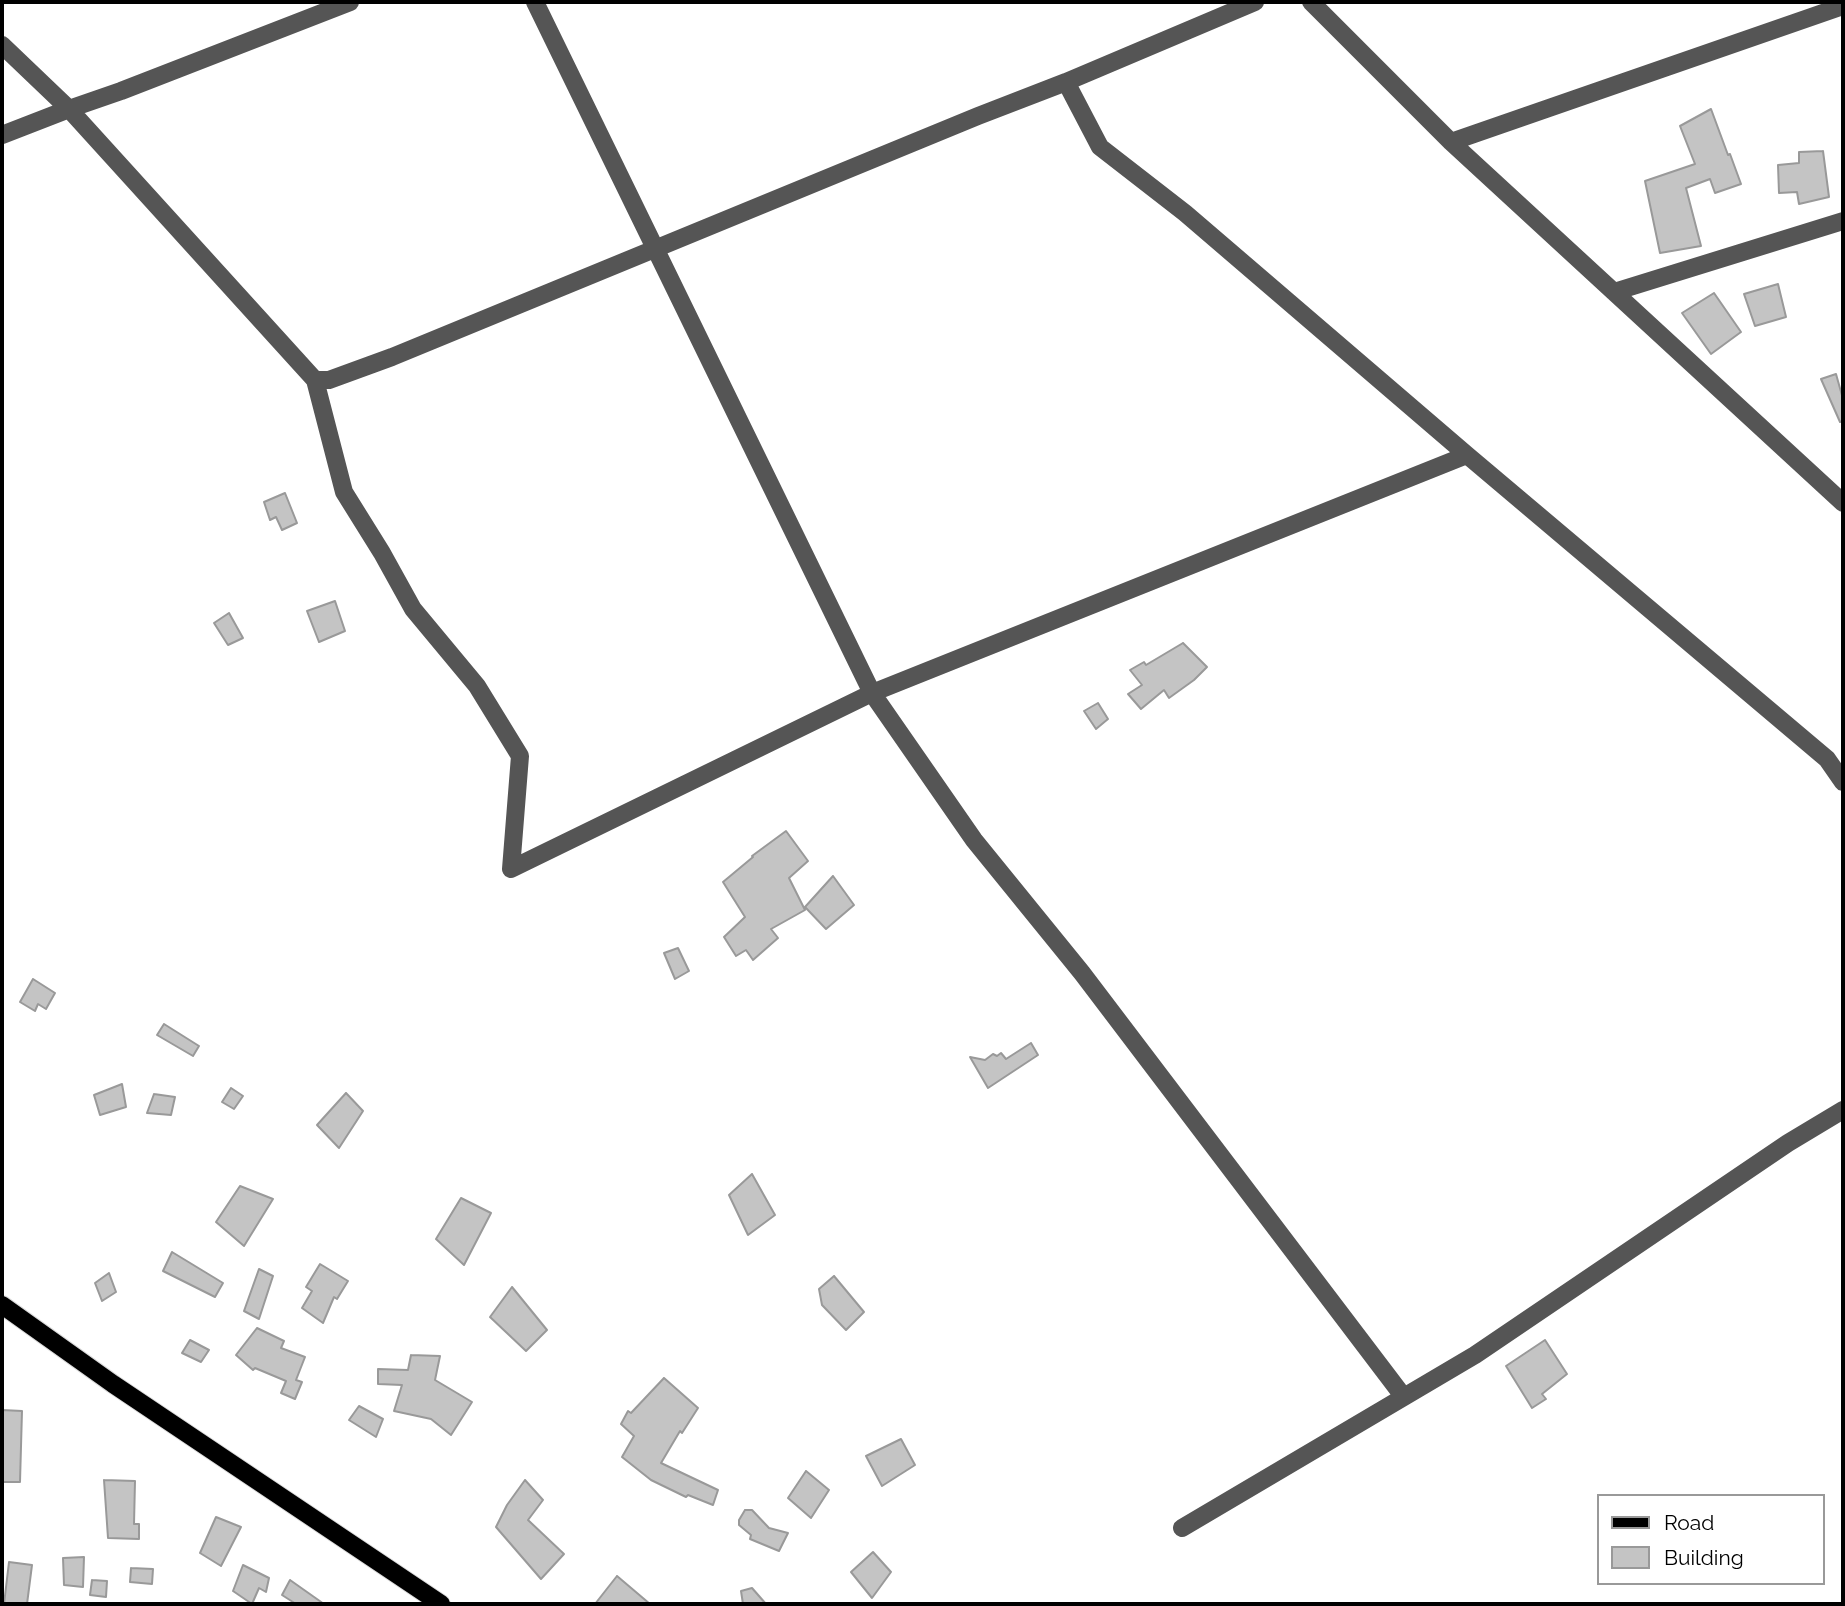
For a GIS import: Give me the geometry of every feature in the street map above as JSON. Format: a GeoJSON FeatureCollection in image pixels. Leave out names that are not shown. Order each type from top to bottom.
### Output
{"type":"FeatureCollection","features":[{"type":"Feature","properties":{"kind":"main road"},"geometry":{"type":"LineString","coordinates":[[2,1305],[113,1384],[442,1604]]}},
{"type":"Feature","properties":{"kind":"street"},"geometry":{"type":"LineString","coordinates":[[2,135],[350,2]]}},
{"type":"Feature","properties":{"kind":"street"},"geometry":{"type":"LineString","coordinates":[[536,2],[872,693],[974,839],[1090,985],[1403,1396]]}},
{"type":"Feature","properties":{"kind":"street"},"geometry":{"type":"LineString","coordinates":[[314,380],[329,380],[392,357],[1255,2]]}},
{"type":"Feature","properties":{"kind":"street"},"geometry":{"type":"LineString","coordinates":[[1311,2],[1451,142],[1843,503]]}},
{"type":"Feature","properties":{"kind":"street"},"geometry":{"type":"LineString","coordinates":[[1451,142],[1843,6]]}},
{"type":"Feature","properties":{"kind":"street"},"geometry":{"type":"LineString","coordinates":[[2,45],[69,109],[314,380],[344,492],[413,609],[477,686],[520,756],[511,869],[872,693],[1467,455]]}},
{"type":"Feature","properties":{"kind":"street"},"geometry":{"type":"LineString","coordinates":[[1066,82],[1100,147],[1185,213],[1827,759],[1843,782]]}},
{"type":"Feature","properties":{"kind":"street"},"geometry":{"type":"LineString","coordinates":[[1614,292],[1843,221]]}},
{"type":"Feature","properties":{"kind":"street"},"geometry":{"type":"LineString","coordinates":[[1182,1528],[1475,1355],[1788,1143],[1843,1110]]}},
{"type":"Feature","properties":{"kind":"building"},"geometry":{"type":"Polygon","coordinates":[[[1711,109],[1741,184],[1715,193],[1710,179],[1686,188],[1701,246],[1660,253],[1645,181],[1695,164],[1680,126],[1711,109]]]}},
{"type":"Feature","properties":{"kind":"building"},"geometry":{"type":"Polygon","coordinates":[[[1823,151],[1829,197],[1799,204],[1797,192],[1779,193],[1778,165],[1799,163],[1799,152],[1823,151]]]}},
{"type":"Feature","properties":{"kind":"building"},"geometry":{"type":"Polygon","coordinates":[[[1778,284],[1786,317],[1755,326],[1744,294],[1778,284]]]}},
{"type":"Feature","properties":{"kind":"building"},"geometry":{"type":"Polygon","coordinates":[[[1714,293],[1741,332],[1711,354],[1682,313],[1714,293]]]}},
{"type":"Feature","properties":{"kind":"building"},"geometry":{"type":"Polygon","coordinates":[[[1836,374],[1843,399],[1843,421],[1840,422],[1821,379],[1836,374]]]}},
{"type":"Feature","properties":{"kind":"building"},"geometry":{"type":"Polygon","coordinates":[[[285,493],[297,523],[282,530],[276,517],[270,520],[264,502],[285,493]]]}},
{"type":"Feature","properties":{"kind":"building"},"geometry":{"type":"Polygon","coordinates":[[[335,601],[345,631],[319,642],[307,611],[335,601]]]}},
{"type":"Feature","properties":{"kind":"building"},"geometry":{"type":"Polygon","coordinates":[[[229,613],[243,638],[228,645],[214,623],[229,613]]]}},
{"type":"Feature","properties":{"kind":"building"},"geometry":{"type":"Polygon","coordinates":[[[1183,643],[1207,667],[1169,698],[1164,690],[1141,709],[1128,694],[1142,685],[1130,670],[1144,662],[1146,665],[1183,643]]]}},
{"type":"Feature","properties":{"kind":"building"},"geometry":{"type":"Polygon","coordinates":[[[1098,703],[1108,719],[1096,729],[1084,711],[1098,703]]]}},
{"type":"Feature","properties":{"kind":"building"},"geometry":{"type":"Polygon","coordinates":[[[786,831],[808,861],[789,878],[805,910],[771,929],[778,938],[753,960],[746,950],[736,956],[724,937],[745,917],[723,882],[786,831]]]}},
{"type":"Feature","properties":{"kind":"building"},"geometry":{"type":"Polygon","coordinates":[[[833,876],[854,905],[826,929],[805,907],[833,876]]]}},
{"type":"Feature","properties":{"kind":"building"},"geometry":{"type":"Polygon","coordinates":[[[678,948],[689,971],[675,979],[664,953],[678,948]]]}},
{"type":"Feature","properties":{"kind":"building"},"geometry":{"type":"Polygon","coordinates":[[[33,979],[55,993],[46,1009],[38,1004],[35,1011],[20,1002],[33,979]]]}},
{"type":"Feature","properties":{"kind":"building"},"geometry":{"type":"Polygon","coordinates":[[[164,1024],[199,1046],[193,1056],[157,1035],[164,1024]]]}},
{"type":"Feature","properties":{"kind":"building"},"geometry":{"type":"Polygon","coordinates":[[[1031,1043],[1038,1055],[988,1088],[970,1057],[985,1060],[993,1054],[997,1056],[1001,1053],[1006,1059],[1031,1043]]]}},
{"type":"Feature","properties":{"kind":"building"},"geometry":{"type":"Polygon","coordinates":[[[122,1084],[126,1107],[100,1115],[94,1095],[122,1084]]]}},
{"type":"Feature","properties":{"kind":"building"},"geometry":{"type":"Polygon","coordinates":[[[231,1088],[243,1096],[234,1109],[222,1102],[231,1088]]]}},
{"type":"Feature","properties":{"kind":"building"},"geometry":{"type":"Polygon","coordinates":[[[346,1093],[363,1111],[339,1148],[317,1125],[346,1093]]]}},
{"type":"Feature","properties":{"kind":"building"},"geometry":{"type":"Polygon","coordinates":[[[154,1094],[175,1097],[171,1115],[147,1113],[154,1094]]]}},
{"type":"Feature","properties":{"kind":"building"},"geometry":{"type":"Polygon","coordinates":[[[752,1174],[775,1215],[748,1235],[729,1195],[752,1174]]]}},
{"type":"Feature","properties":{"kind":"building"},"geometry":{"type":"Polygon","coordinates":[[[240,1186],[273,1199],[244,1246],[216,1222],[240,1186]]]}},
{"type":"Feature","properties":{"kind":"building"},"geometry":{"type":"Polygon","coordinates":[[[461,1198],[491,1213],[464,1265],[436,1239],[461,1198]]]}},
{"type":"Feature","properties":{"kind":"building"},"geometry":{"type":"Polygon","coordinates":[[[172,1252],[223,1283],[215,1297],[163,1271],[172,1252]]]}},
{"type":"Feature","properties":{"kind":"building"},"geometry":{"type":"Polygon","coordinates":[[[320,1264],[348,1281],[337,1299],[334,1297],[323,1323],[302,1308],[312,1291],[306,1287],[320,1264]]]}},
{"type":"Feature","properties":{"kind":"building"},"geometry":{"type":"Polygon","coordinates":[[[259,1269],[273,1276],[259,1319],[244,1311],[259,1269]]]}},
{"type":"Feature","properties":{"kind":"building"},"geometry":{"type":"Polygon","coordinates":[[[109,1273],[116,1292],[102,1301],[95,1283],[109,1273]]]}},
{"type":"Feature","properties":{"kind":"building"},"geometry":{"type":"Polygon","coordinates":[[[834,1276],[864,1312],[846,1330],[822,1305],[819,1289],[834,1276]]]}},
{"type":"Feature","properties":{"kind":"building"},"geometry":{"type":"Polygon","coordinates":[[[512,1287],[547,1330],[526,1351],[490,1317],[512,1287]]]}},
{"type":"Feature","properties":{"kind":"building"},"geometry":{"type":"Polygon","coordinates":[[[257,1328],[284,1341],[281,1348],[305,1357],[296,1380],[302,1382],[295,1399],[281,1393],[286,1381],[255,1368],[253,1370],[236,1355],[257,1328]]]}},
{"type":"Feature","properties":{"kind":"building"},"geometry":{"type":"Polygon","coordinates":[[[190,1340],[209,1350],[201,1362],[182,1353],[190,1340]]]}},
{"type":"Feature","properties":{"kind":"building"},"geometry":{"type":"Polygon","coordinates":[[[1545,1340],[1567,1374],[1542,1394],[1546,1399],[1532,1408],[1506,1366],[1545,1340]]]}},
{"type":"Feature","properties":{"kind":"building"},"geometry":{"type":"Polygon","coordinates":[[[411,1355],[440,1356],[435,1380],[472,1402],[451,1435],[431,1419],[394,1411],[402,1385],[378,1384],[378,1369],[408,1370],[411,1355]]]}},
{"type":"Feature","properties":{"kind":"building"},"geometry":{"type":"Polygon","coordinates":[[[664,1378],[698,1408],[661,1463],[718,1490],[713,1505],[688,1495],[686,1497],[651,1480],[622,1457],[634,1436],[621,1424],[628,1411],[631,1413],[664,1378]]]}},
{"type":"Feature","properties":{"kind":"building"},"geometry":{"type":"Polygon","coordinates":[[[359,1406],[383,1419],[376,1437],[349,1420],[359,1406]]]}},
{"type":"Feature","properties":{"kind":"building"},"geometry":{"type":"Polygon","coordinates":[[[2,1410],[22,1411],[20,1482],[2,1482],[2,1410]]]}},
{"type":"Feature","properties":{"kind":"building"},"geometry":{"type":"Polygon","coordinates":[[[901,1439],[915,1465],[882,1486],[866,1456],[901,1439]]]}},
{"type":"Feature","properties":{"kind":"building"},"geometry":{"type":"Polygon","coordinates":[[[806,1471],[829,1490],[811,1518],[788,1498],[806,1471]]]}},
{"type":"Feature","properties":{"kind":"building"},"geometry":{"type":"Polygon","coordinates":[[[104,1480],[135,1481],[134,1524],[139,1524],[139,1539],[108,1538],[104,1480]]]}},
{"type":"Feature","properties":{"kind":"building"},"geometry":{"type":"Polygon","coordinates":[[[525,1480],[543,1500],[528,1520],[564,1554],[541,1579],[496,1527],[507,1505],[525,1480]]]}},
{"type":"Feature","properties":{"kind":"building"},"geometry":{"type":"Polygon","coordinates":[[[745,1510],[752,1510],[769,1528],[788,1533],[779,1551],[750,1539],[751,1535],[739,1525],[745,1510]]]}},
{"type":"Feature","properties":{"kind":"building"},"geometry":{"type":"Polygon","coordinates":[[[216,1517],[241,1527],[221,1566],[200,1553],[216,1517]]]}},
{"type":"Feature","properties":{"kind":"building"},"geometry":{"type":"Polygon","coordinates":[[[873,1552],[891,1572],[872,1598],[851,1572],[873,1552]]]}},
{"type":"Feature","properties":{"kind":"building"},"geometry":{"type":"Polygon","coordinates":[[[84,1557],[83,1587],[64,1585],[63,1558],[84,1557]]]}},
{"type":"Feature","properties":{"kind":"building"},"geometry":{"type":"Polygon","coordinates":[[[9,1562],[32,1565],[27,1604],[4,1604],[9,1562]]]}},
{"type":"Feature","properties":{"kind":"building"},"geometry":{"type":"Polygon","coordinates":[[[243,1565],[269,1578],[266,1592],[259,1588],[252,1604],[233,1591],[243,1565]]]}},
{"type":"Feature","properties":{"kind":"building"},"geometry":{"type":"Polygon","coordinates":[[[131,1568],[153,1569],[152,1584],[130,1582],[131,1568]]]}},
{"type":"Feature","properties":{"kind":"building"},"geometry":{"type":"Polygon","coordinates":[[[617,1576],[650,1604],[595,1604],[617,1576]]]}},
{"type":"Feature","properties":{"kind":"building"},"geometry":{"type":"Polygon","coordinates":[[[92,1580],[107,1581],[106,1597],[90,1595],[92,1580]]]}},
{"type":"Feature","properties":{"kind":"building"},"geometry":{"type":"Polygon","coordinates":[[[290,1580],[324,1604],[296,1604],[282,1595],[290,1580]]]}},
{"type":"Feature","properties":{"kind":"building"},"geometry":{"type":"Polygon","coordinates":[[[752,1588],[766,1604],[743,1604],[741,1591],[752,1588]]]}}]}
